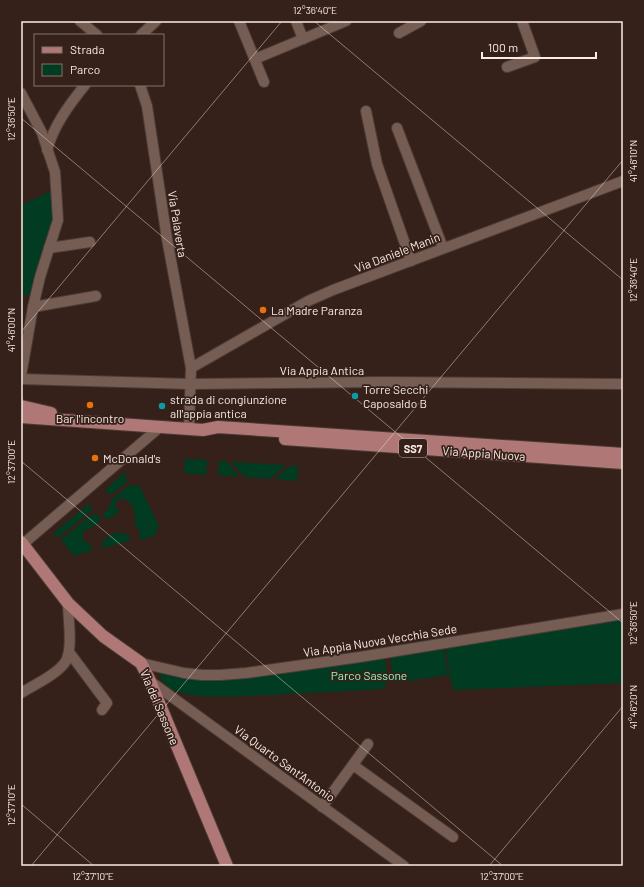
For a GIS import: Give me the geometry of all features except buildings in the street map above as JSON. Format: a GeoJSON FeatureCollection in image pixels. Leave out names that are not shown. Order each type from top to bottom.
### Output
{"type":"FeatureCollection","features":[{"type":"Feature","properties":{"kind":"main road"},"geometry":{"type":"LineString","coordinates":[[21,406],[85,421]]}},
{"type":"Feature","properties":{"kind":"main road","name":"Via Appia Nuova"},"geometry":{"type":"LineString","coordinates":[[21,417],[190,428],[203,430],[217,435],[623,463]]}},
{"type":"Feature","properties":{"kind":"main road","name":"Via Appia Nuova"},"geometry":{"type":"LineString","coordinates":[[203,430],[218,427],[623,454]]}},
{"type":"Feature","properties":{"kind":"main road","name":"Via del Sassone"},"geometry":{"type":"LineString","coordinates":[[22,543],[68,603],[103,636],[141,663],[150,681],[227,866]]}},
{"type":"Feature","properties":{"kind":"street"},"geometry":{"type":"LineString","coordinates":[[80,21],[97,34]]}},
{"type":"Feature","properties":{"kind":"street"},"geometry":{"type":"LineString","coordinates":[[142,34],[156,21]]}},
{"type":"Feature","properties":{"kind":"street"},"geometry":{"type":"LineString","coordinates":[[239,21],[264,82]]}},
{"type":"Feature","properties":{"kind":"street"},"geometry":{"type":"LineString","coordinates":[[296,21],[303,39]]}},
{"type":"Feature","properties":{"kind":"street"},"geometry":{"type":"LineString","coordinates":[[255,59],[346,21]]}},
{"type":"Feature","properties":{"kind":"street"},"geometry":{"type":"LineString","coordinates":[[399,33],[421,21]]}},
{"type":"Feature","properties":{"kind":"street"},"geometry":{"type":"LineString","coordinates":[[507,67],[535,57],[522,21]]}},
{"type":"Feature","properties":{"kind":"street"},"geometry":{"type":"LineString","coordinates":[[47,150],[51,135],[66,108],[84,86]]}},
{"type":"Feature","properties":{"kind":"street","name":"Via Palaverta"},"geometry":{"type":"LineString","coordinates":[[140,86],[147,106],[167,239],[190,368],[190,428]]}},
{"type":"Feature","properties":{"kind":"street"},"geometry":{"type":"LineString","coordinates":[[21,93],[42,133],[55,172],[58,220],[40,277],[33,307],[21,377]]}},
{"type":"Feature","properties":{"kind":"street"},"geometry":{"type":"LineString","coordinates":[[42,133],[60,112],[66,108]]}},
{"type":"Feature","properties":{"kind":"street"},"geometry":{"type":"LineString","coordinates":[[366,111],[378,164],[411,261]]}},
{"type":"Feature","properties":{"kind":"street"},"geometry":{"type":"LineString","coordinates":[[397,128],[443,248]]}},
{"type":"Feature","properties":{"kind":"street","name":"Via Daniele Manin"},"geometry":{"type":"LineString","coordinates":[[190,368],[308,301],[333,290],[623,181]]}},
{"type":"Feature","properties":{"kind":"street"},"geometry":{"type":"LineString","coordinates":[[49,248],[90,242]]}},
{"type":"Feature","properties":{"kind":"street"},"geometry":{"type":"LineString","coordinates":[[33,307],[96,296]]}},
{"type":"Feature","properties":{"kind":"street","name":"Via Appia Antica"},"geometry":{"type":"LineString","coordinates":[[21,377],[190,384],[382,382],[623,384]]}},
{"type":"Feature","properties":{"kind":"street"},"geometry":{"type":"LineString","coordinates":[[22,543],[160,427]]}},
{"type":"Feature","properties":{"kind":"street"},"geometry":{"type":"LineString","coordinates":[[21,694],[58,670],[66,661],[69,652],[68,603]]}},
{"type":"Feature","properties":{"kind":"street","name":"Via Appia Nuova Vecchia Sede"},"geometry":{"type":"LineString","coordinates":[[141,663],[184,673],[220,675],[246,673],[360,657],[623,614]]}},
{"type":"Feature","properties":{"kind":"street"},"geometry":{"type":"LineString","coordinates":[[69,652],[107,704],[102,710]]}},
{"type":"Feature","properties":{"kind":"street","name":"Via Quarto Sant'Antonio"},"geometry":{"type":"LineString","coordinates":[[150,681],[404,866]]}},
{"type":"Feature","properties":{"kind":"street"},"geometry":{"type":"LineString","coordinates":[[322,806],[368,744]]}},
{"type":"Feature","properties":{"kind":"street"},"geometry":{"type":"LineString","coordinates":[[353,765],[453,837]]}},
{"type":"Feature","properties":{"kind":"green space"},"geometry":{"type":"Polygon","coordinates":[[[51,191],[53,223],[29,296],[21,295],[21,205],[51,191]]]}},
{"type":"Feature","properties":{"kind":"green space"},"geometry":{"type":"Polygon","coordinates":[[[185,459],[207,460],[206,475],[184,473],[185,459]]]}},
{"type":"Feature","properties":{"kind":"green space"},"geometry":{"type":"Polygon","coordinates":[[[219,461],[226,461],[240,477],[218,475],[219,461]]]}},
{"type":"Feature","properties":{"kind":"green space"},"geometry":{"type":"Polygon","coordinates":[[[231,462],[286,465],[270,479],[245,477],[231,462]]]}},
{"type":"Feature","properties":{"kind":"green space"},"geometry":{"type":"Polygon","coordinates":[[[290,466],[298,466],[297,481],[275,479],[290,466]]]}},
{"type":"Feature","properties":{"kind":"green space"},"geometry":{"type":"Polygon","coordinates":[[[126,471],[125,477],[128,481],[112,494],[108,494],[106,491],[107,488],[126,471]]]}},
{"type":"Feature","properties":{"kind":"green space"},"geometry":{"type":"Polygon","coordinates":[[[130,484],[132,486],[139,485],[159,526],[156,535],[143,540],[139,539],[140,531],[136,527],[133,506],[123,499],[119,499],[115,503],[116,508],[119,511],[113,517],[108,519],[104,517],[103,514],[108,509],[112,499],[130,484]]]}},
{"type":"Feature","properties":{"kind":"green space"},"geometry":{"type":"Polygon","coordinates":[[[87,505],[90,505],[92,510],[59,537],[54,535],[54,533],[87,505]]]}},
{"type":"Feature","properties":{"kind":"green space"},"geometry":{"type":"Polygon","coordinates":[[[92,514],[99,516],[99,523],[82,534],[83,540],[90,543],[90,547],[94,550],[74,556],[61,540],[92,514]]]}},
{"type":"Feature","properties":{"kind":"green space"},"geometry":{"type":"Polygon","coordinates":[[[114,533],[126,533],[132,540],[100,549],[103,545],[103,540],[114,533]]]}},
{"type":"Feature","properties":{"kind":"green space"},"geometry":{"type":"Polygon","coordinates":[[[623,620],[623,683],[453,690],[450,680],[446,648],[623,620]]]}},
{"type":"Feature","properties":{"kind":"green space"},"geometry":{"type":"Polygon","coordinates":[[[444,648],[448,675],[394,683],[390,656],[444,648]]]}},
{"type":"Feature","properties":{"kind":"green space","name":"Parco Sassone"},"geometry":{"type":"Polygon","coordinates":[[[383,657],[387,668],[385,689],[218,697],[196,696],[172,689],[164,683],[160,674],[160,669],[186,676],[383,657]]]}},
{"type":"Feature","properties":{"kind":"place","name":"La Madre Paranza"},"geometry":{"type":"Point","coordinates":[263,310]}},
{"type":"Feature","properties":{"kind":"place","name":"Torre Secchi Caposaldo B"},"geometry":{"type":"Point","coordinates":[355,396]}},
{"type":"Feature","properties":{"kind":"place","name":"Bar l'incontro"},"geometry":{"type":"Point","coordinates":[90,405]}},
{"type":"Feature","properties":{"kind":"place","name":"strada di congiunzione all'appia antica"},"geometry":{"type":"Point","coordinates":[162,406]}},
{"type":"Feature","properties":{"kind":"place","name":"McDonald's"},"geometry":{"type":"Point","coordinates":[95,458]}}]}
